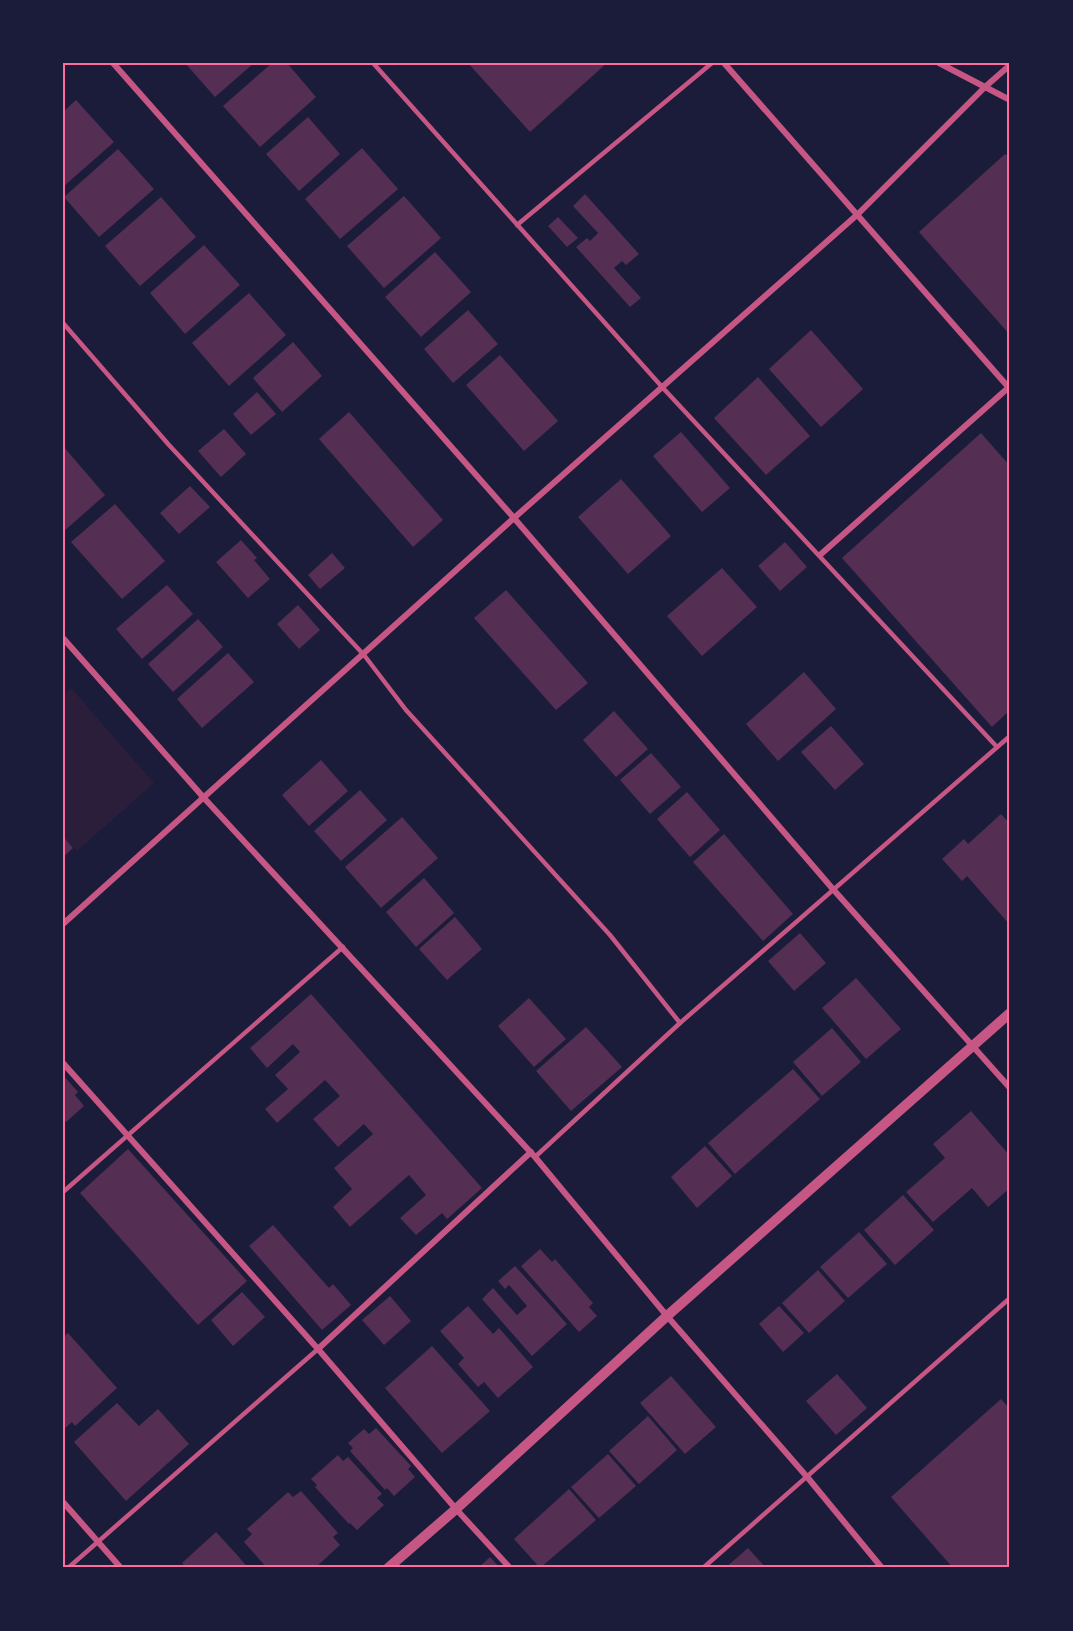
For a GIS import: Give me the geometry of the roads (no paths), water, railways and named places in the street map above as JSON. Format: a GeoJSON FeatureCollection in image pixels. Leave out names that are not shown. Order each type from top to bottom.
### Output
{"type":"FeatureCollection","features":[{"type":"Feature","properties":{"kind":"street"},"geometry":{"type":"LineString","coordinates":[[112,63],[514,518],[832,888],[1010,1088]]}},
{"type":"Feature","properties":{"kind":"street"},"geometry":{"type":"LineString","coordinates":[[724,63],[1009,388],[820,555]]}},
{"type":"Feature","properties":{"kind":"street"},"geometry":{"type":"LineString","coordinates":[[939,63],[1010,100]]}},
{"type":"Feature","properties":{"kind":"street"},"geometry":{"type":"LineString","coordinates":[[63,924],[514,518],[858,214],[1010,65]]}},
{"type":"Feature","properties":{"kind":"street"},"geometry":{"type":"LineString","coordinates":[[63,638],[204,798],[533,1154],[667,1316],[808,1478],[882,1568]]}},
{"type":"Feature","properties":{"kind":"street"},"geometry":{"type":"LineString","coordinates":[[388,1568],[667,1316],[1010,1012]]}},
{"type":"Feature","properties":{"kind":"street"},"geometry":{"type":"LineString","coordinates":[[63,1064],[510,1568]]}},
{"type":"Feature","properties":{"kind":"street"},"geometry":{"type":"LineString","coordinates":[[318,1349],[533,1154]]}},
{"type":"Feature","properties":{"kind":"street"},"geometry":{"type":"LineString","coordinates":[[63,1502],[121,1568]]}},
{"type":"Feature","properties":{"kind":"lane"},"geometry":{"type":"LineString","coordinates":[[373,63],[663,388],[996,747]]}},
{"type":"Feature","properties":{"kind":"lane"},"geometry":{"type":"LineString","coordinates":[[517,225],[712,63]]}},
{"type":"Feature","properties":{"kind":"lane"},"geometry":{"type":"LineString","coordinates":[[63,323],[169,445],[364,655],[406,710],[610,935],[680,1023]]}},
{"type":"Feature","properties":{"kind":"lane"},"geometry":{"type":"LineString","coordinates":[[533,1154],[832,888],[1010,736]]}},
{"type":"Feature","properties":{"kind":"lane"},"geometry":{"type":"LineString","coordinates":[[63,1192],[343,947]]}},
{"type":"Feature","properties":{"kind":"lane"},"geometry":{"type":"LineString","coordinates":[[703,1568],[1010,1298]]}},
{"type":"Feature","properties":{"kind":"lane"},"geometry":{"type":"LineString","coordinates":[[68,1568],[318,1349]]}}]}
